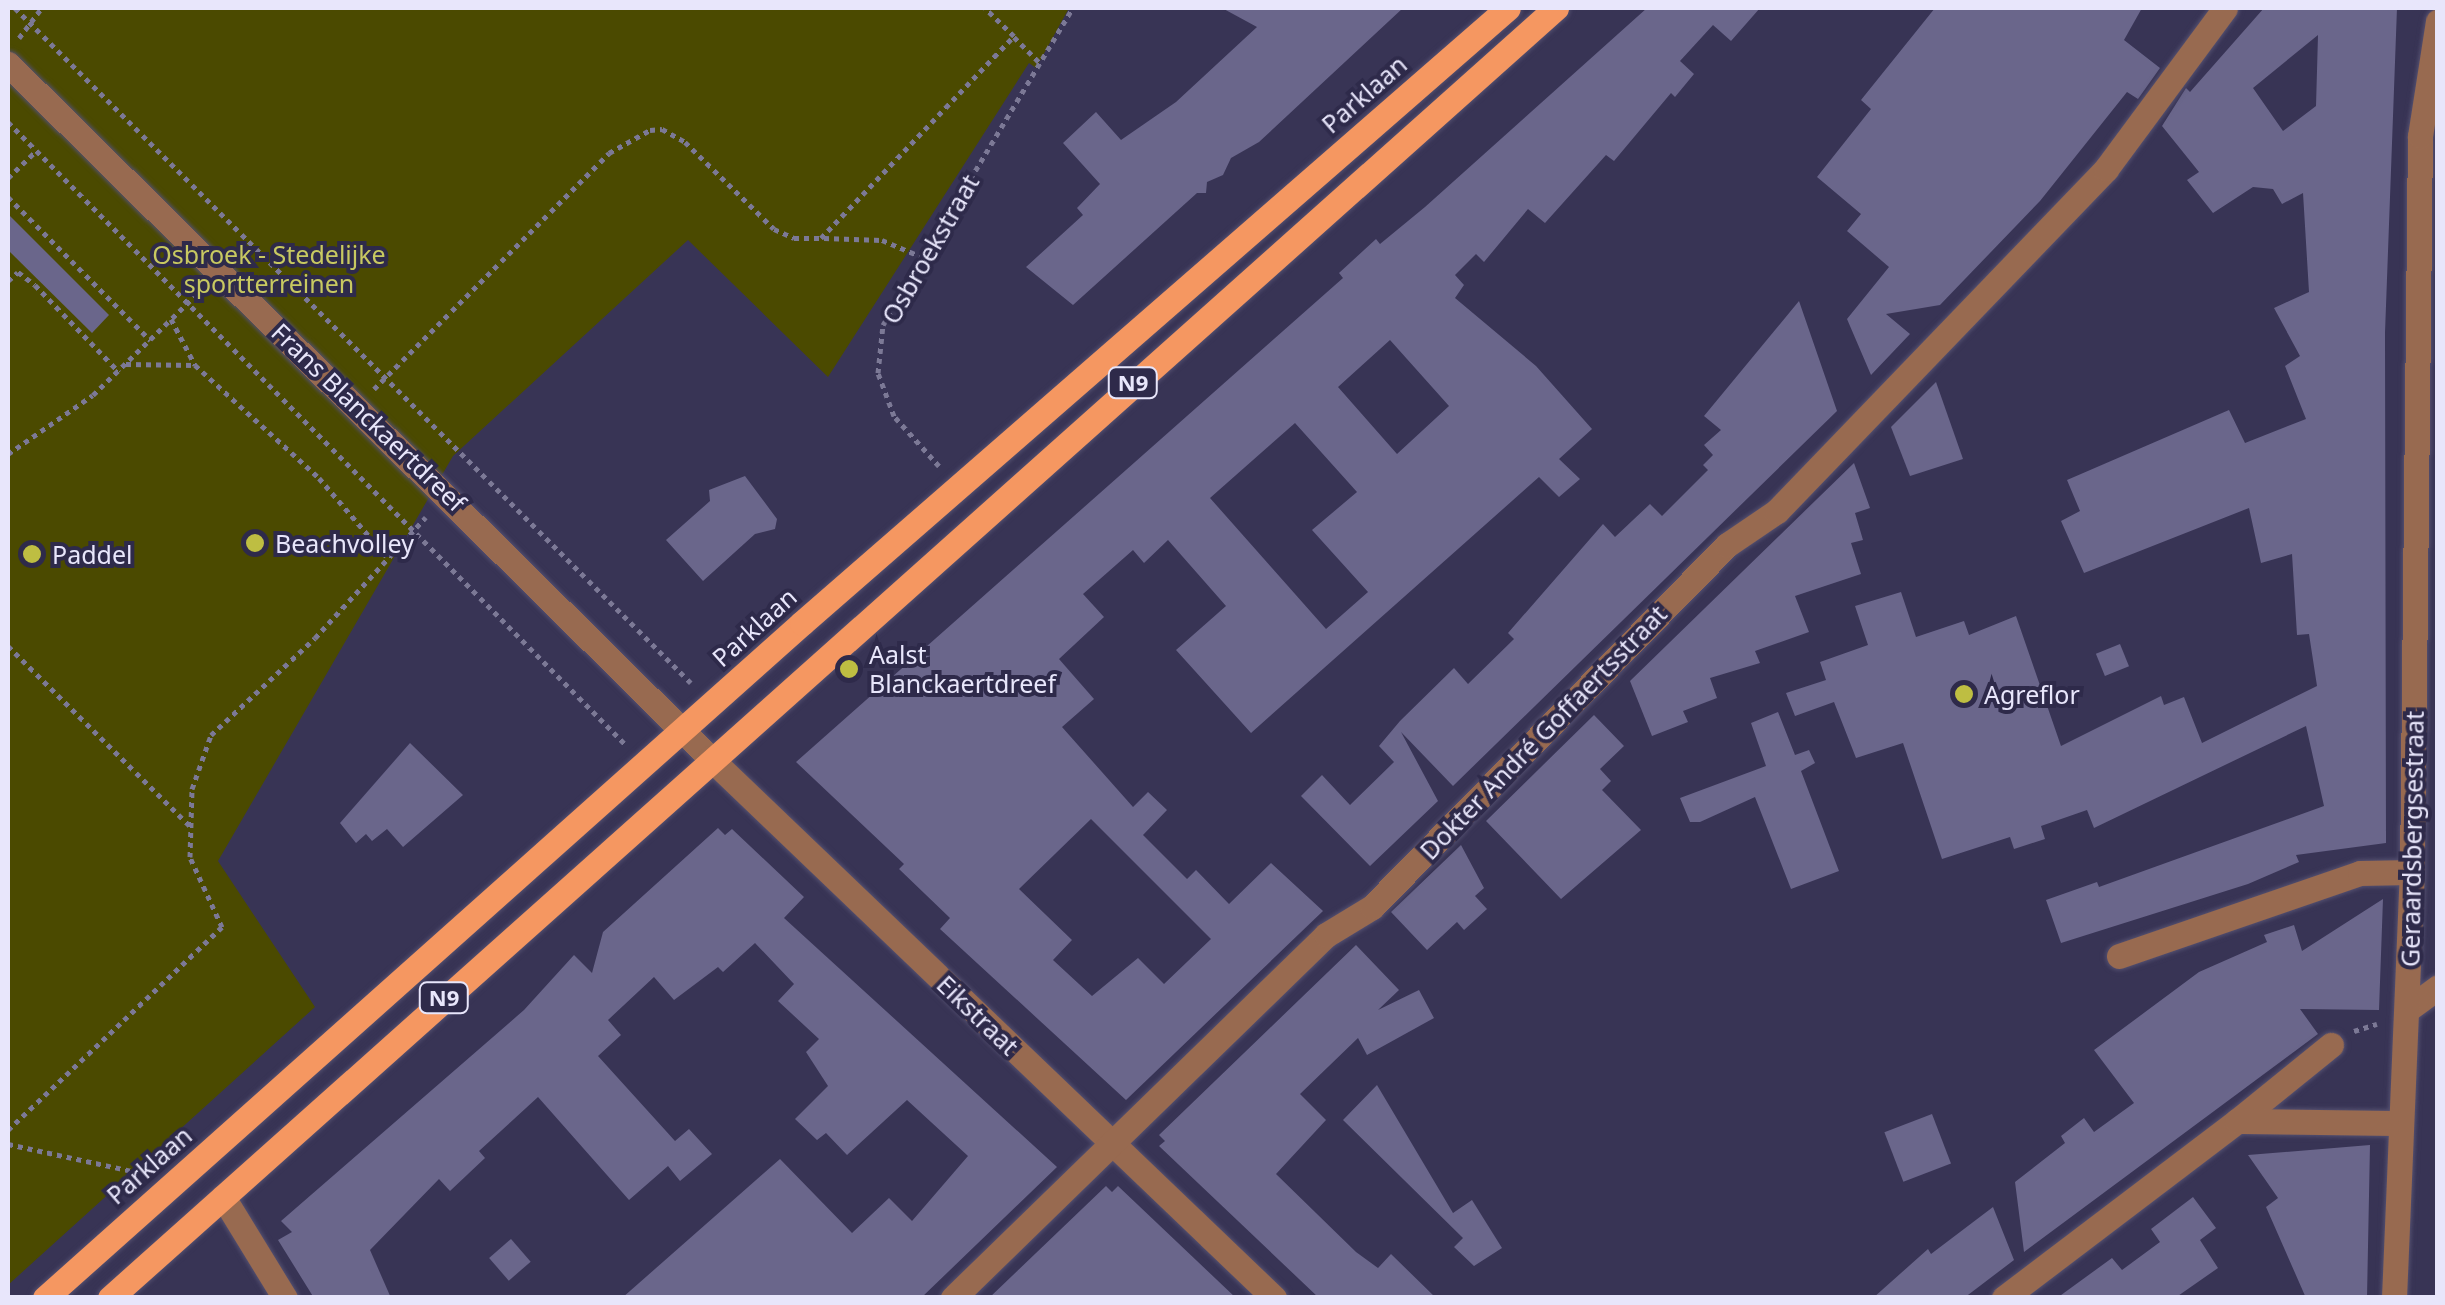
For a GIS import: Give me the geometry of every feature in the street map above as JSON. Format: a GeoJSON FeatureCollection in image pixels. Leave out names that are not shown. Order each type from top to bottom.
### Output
{"type":"FeatureCollection","features":[{"type":"Feature","properties":{"kind":"main road","name":"Parklaan"},"geometry":{"type":"LineString","coordinates":[[45,1298],[684,730],[1508,8]]}},
{"type":"Feature","properties":{"kind":"main road","name":"N9"},"geometry":{"type":"LineString","coordinates":[[110,1298],[710,758],[1556,8]]}},
{"type":"Feature","properties":{"kind":"street","name":"Dokter André Goffaertsstraat"},"geometry":{"type":"LineString","coordinates":[[953,1298],[1326,935],[1372,907],[1726,545],[1777,511],[2106,170],[2225,8]]}},
{"type":"Feature","properties":{"kind":"street","name":"Geraardsbergsestraat"},"geometry":{"type":"LineString","coordinates":[[2394,1298],[2412,872],[2420,136],[2438,21]]}},
{"type":"Feature","properties":{"kind":"street","name":"Frans Blanckaertdreef"},"geometry":{"type":"LineString","coordinates":[[8,64],[220,269],[356,408],[450,495],[684,730]]}},
{"type":"Feature","properties":{"kind":"street","name":"Eikstraat"},"geometry":{"type":"LineString","coordinates":[[684,730],[1274,1298]]}},
{"type":"Feature","properties":{"kind":"street"},"geometry":{"type":"LineString","coordinates":[[2118,956],[2360,873],[2412,872]]}},
{"type":"Feature","properties":{"kind":"street"},"geometry":{"type":"LineString","coordinates":[[2408,1010],[2438,987]]}},
{"type":"Feature","properties":{"kind":"street"},"geometry":{"type":"LineString","coordinates":[[2004,1298],[2331,1045]]}},
{"type":"Feature","properties":{"kind":"street"},"geometry":{"type":"LineString","coordinates":[[2237,1121],[2401,1123]]}},
{"type":"Feature","properties":{"kind":"street"},"geometry":{"type":"LineString","coordinates":[[223,1197],[284,1298]]}},
{"type":"Feature","properties":{"kind":"path"},"geometry":{"type":"LineString","coordinates":[[15,8],[387,375],[700,692]]}},
{"type":"Feature","properties":{"kind":"path"},"geometry":{"type":"LineString","coordinates":[[8,52],[42,8]]}},
{"type":"Feature","properties":{"kind":"path"},"geometry":{"type":"LineString","coordinates":[[985,8],[1040,63]]}},
{"type":"Feature","properties":{"kind":"path","name":"Osbroekstraat"},"geometry":{"type":"LineString","coordinates":[[959,489],[894,416],[878,373],[883,326],[1073,8]]}},
{"type":"Feature","properties":{"kind":"path"},"geometry":{"type":"LineString","coordinates":[[821,238],[1014,36]]}},
{"type":"Feature","properties":{"kind":"path"},"geometry":{"type":"LineString","coordinates":[[8,122],[191,300],[632,751]]}},
{"type":"Feature","properties":{"kind":"path"},"geometry":{"type":"LineString","coordinates":[[356,408],[610,153],[650,130],[662,129],[685,142],[774,228],[794,238],[882,240],[922,257]]}},
{"type":"Feature","properties":{"kind":"path"},"geometry":{"type":"LineString","coordinates":[[8,178],[37,150]]}},
{"type":"Feature","properties":{"kind":"path"},"geometry":{"type":"LineString","coordinates":[[8,197],[150,340]]}},
{"type":"Feature","properties":{"kind":"path"},"geometry":{"type":"LineString","coordinates":[[8,454],[119,372],[220,269]]}},
{"type":"Feature","properties":{"kind":"path"},"geometry":{"type":"LineString","coordinates":[[8,281],[18,272],[35,285],[119,372]]}},
{"type":"Feature","properties":{"kind":"path"},"geometry":{"type":"LineString","coordinates":[[171,319],[195,366],[319,478],[386,556]]}},
{"type":"Feature","properties":{"kind":"path"},"geometry":{"type":"LineString","coordinates":[[126,364],[195,366]]}},
{"type":"Feature","properties":{"kind":"path"},"geometry":{"type":"LineString","coordinates":[[8,1130],[222,927],[190,857],[192,789],[212,734],[315,638],[386,556],[450,495]]}},
{"type":"Feature","properties":{"kind":"path"},"geometry":{"type":"LineString","coordinates":[[8,646],[190,826]]}},
{"type":"Feature","properties":{"kind":"path"},"geometry":{"type":"LineString","coordinates":[[2331,1045],[2408,1010]]}},
{"type":"Feature","properties":{"kind":"path"},"geometry":{"type":"LineString","coordinates":[[8,1144],[136,1172]]}},
{"type":"Feature","properties":{"kind":"green space","name":"Osbroek - Stedelijke sportterreinen"},"geometry":{"type":"Polygon","coordinates":[[[8,8],[1069,8],[1036,68],[1029,63],[828,377],[688,240],[453,456],[218,861],[315,1007],[8,1285],[8,8]]]}},
{"type":"Feature","properties":{"kind":"building"},"geometry":{"type":"Polygon","coordinates":[[[1222,8],[1403,8],[1259,142],[1231,158],[1223,175],[1207,182],[1206,193],[1197,193],[1073,305],[1026,267],[1083,215],[1077,208],[1100,184],[1063,143],[1096,112],[1121,140],[1176,102],[1257,27],[1222,8]]]}},
{"type":"Feature","properties":{"kind":"building"},"geometry":{"type":"Polygon","coordinates":[[[1647,8],[1760,8],[1731,41],[1713,25],[1680,61],[1694,74],[1675,97],[1671,93],[1614,161],[1606,155],[1545,223],[1528,209],[1484,262],[1476,254],[1455,275],[1464,285],[1455,298],[1536,366],[1592,429],[1559,459],[1580,479],[1559,497],[1539,477],[1251,733],[1176,650],[1226,606],[1168,540],[1144,563],[1133,550],[1083,594],[1104,617],[1059,659],[1094,699],[1062,727],[1133,807],[1148,792],[1167,810],[1143,835],[1187,879],[1196,870],[1229,904],[1271,863],[1323,911],[1126,1100],[940,929],[950,918],[899,869],[904,864],[796,762],[1343,278],[1339,273],[1376,239],[1380,244],[1647,8]],[[1390,340],[1338,387],[1397,454],[1449,406],[1390,340]],[[1295,423],[1210,498],[1326,629],[1368,592],[1312,530],[1357,492],[1295,423]],[[1091,819],[1019,889],[1072,940],[1053,960],[1092,996],[1138,958],[1164,984],[1211,939],[1091,819]]]}},
{"type":"Feature","properties":{"kind":"building"},"geometry":{"type":"Polygon","coordinates":[[[1935,8],[2142,8],[2124,40],[2160,68],[2138,99],[2127,92],[2040,201],[1940,305],[1886,314],[1910,334],[1871,375],[1847,319],[1889,267],[1847,231],[1861,214],[1817,177],[1871,109],[1861,100],[1935,8]]]}},
{"type":"Feature","properties":{"kind":"building"},"geometry":{"type":"Polygon","coordinates":[[[2264,8],[2397,8],[2385,333],[2386,843],[2296,855],[2299,862],[2248,884],[2061,943],[2046,900],[2097,882],[2099,887],[2324,806],[2306,726],[2094,828],[2087,810],[2041,826],[2045,839],[2014,849],[2010,837],[1942,859],[1903,743],[1856,758],[1834,702],[1795,716],[1786,693],[1826,680],[1820,662],[1868,645],[1855,606],[1901,592],[1916,637],[1964,621],[1969,635],[2016,616],[2061,746],[2161,696],[2164,705],[2184,697],[2202,743],[2317,686],[2309,634],[2297,635],[2292,554],[2261,563],[2249,508],[2084,573],[2061,521],[2080,511],[2067,480],[2229,410],[2245,443],[2306,419],[2285,366],[2300,356],[2274,308],[2309,292],[2303,193],[2282,204],[2273,189],[2253,187],[2213,213],[2187,180],[2199,172],[2162,126],[2186,88],[2190,92],[2264,8]],[[2318,35],[2253,88],[2283,131],[2316,106],[2318,35]]]}},
{"type":"Feature","properties":{"kind":"building"},"geometry":{"type":"Polygon","coordinates":[[[8,214],[109,315],[92,333],[8,250],[8,214]]]}},
{"type":"Feature","properties":{"kind":"building"},"geometry":{"type":"Polygon","coordinates":[[[1799,301],[1837,411],[1453,786],[1401,732],[1438,801],[1370,866],[1301,796],[1322,775],[1350,805],[1394,762],[1379,746],[1400,721],[1454,668],[1468,684],[1514,639],[1508,633],[1603,524],[1615,537],[1650,504],[1662,516],[1708,470],[1703,465],[1713,455],[1704,445],[1721,430],[1704,416],[1799,301]]]}},
{"type":"Feature","properties":{"kind":"building"},"geometry":{"type":"Polygon","coordinates":[[[1936,382],[1963,459],[1910,476],[1891,427],[1936,382]]]}},
{"type":"Feature","properties":{"kind":"building"},"geometry":{"type":"Polygon","coordinates":[[[1854,463],[1870,508],[1855,513],[1863,540],[1851,543],[1861,574],[1795,596],[1809,632],[1755,651],[1760,663],[1710,678],[1717,698],[1683,711],[1688,722],[1652,736],[1630,681],[1854,463]]]}},
{"type":"Feature","properties":{"kind":"building"},"geometry":{"type":"Polygon","coordinates":[[[745,476],[777,519],[775,529],[755,534],[703,581],[666,540],[710,501],[709,490],[745,476]]]}},
{"type":"Feature","properties":{"kind":"building"},"geometry":{"type":"Polygon","coordinates":[[[2120,644],[2129,666],[2105,676],[2096,654],[2120,644]]]}},
{"type":"Feature","properties":{"kind":"building"},"geometry":{"type":"Polygon","coordinates":[[[1778,712],[1795,755],[1809,750],[1815,763],[1801,771],[1839,871],[1791,889],[1755,797],[1700,822],[1690,822],[1680,798],[1766,766],[1751,723],[1778,712]]]}},
{"type":"Feature","properties":{"kind":"building"},"geometry":{"type":"Polygon","coordinates":[[[1594,715],[1624,746],[1600,769],[1611,781],[1602,790],[1641,830],[1561,899],[1486,821],[1594,715]]]}},
{"type":"Feature","properties":{"kind":"building"},"geometry":{"type":"Polygon","coordinates":[[[410,743],[463,795],[403,847],[387,829],[372,841],[366,834],[356,843],[340,823],[410,743]]]}},
{"type":"Feature","properties":{"kind":"building"},"geometry":{"type":"Polygon","coordinates":[[[718,828],[725,835],[732,829],[804,897],[784,918],[1057,1167],[921,1298],[622,1298],[780,1159],[852,1233],[889,1198],[912,1221],[968,1156],[907,1100],[847,1155],[826,1133],[817,1140],[795,1119],[828,1086],[806,1052],[819,1039],[778,1001],[794,984],[755,943],[723,972],[718,967],[674,1000],[654,977],[608,1020],[621,1035],[598,1056],[675,1141],[689,1129],[712,1154],[680,1181],[668,1166],[629,1200],[538,1097],[479,1151],[485,1158],[450,1191],[439,1179],[370,1250],[391,1298],[314,1298],[278,1240],[292,1232],[281,1221],[524,1010],[574,955],[592,973],[603,932],[718,828]]]}},
{"type":"Feature","properties":{"kind":"building"},"geometry":{"type":"Polygon","coordinates":[[[1461,845],[1484,888],[1475,896],[1487,909],[1464,930],[1457,922],[1427,950],[1391,912],[1461,845]]]}},
{"type":"Feature","properties":{"kind":"building"},"geometry":{"type":"Polygon","coordinates":[[[2383,899],[2379,1010],[2300,1009],[2318,1034],[2024,1252],[2015,1182],[2065,1143],[2061,1136],[2084,1118],[2094,1132],[2134,1103],[2094,1050],[2199,972],[2267,942],[2264,935],[2294,925],[2302,951],[2383,899]]]}},
{"type":"Feature","properties":{"kind":"building"},"geometry":{"type":"Polygon","coordinates":[[[1356,945],[1399,990],[1378,1010],[1419,990],[1434,1018],[1367,1055],[1358,1038],[1300,1094],[1326,1120],[1276,1174],[1356,1252],[1378,1268],[1391,1254],[1436,1298],[1319,1298],[1159,1146],[1165,1141],[1159,1135],[1356,945]]]}},
{"type":"Feature","properties":{"kind":"building"},"geometry":{"type":"Polygon","coordinates":[[[1377,1085],[1453,1213],[1472,1200],[1502,1248],[1474,1266],[1454,1247],[1463,1238],[1343,1120],[1377,1085]]]}},
{"type":"Feature","properties":{"kind":"building"},"geometry":{"type":"Polygon","coordinates":[[[1932,1114],[1951,1163],[1903,1182],[1884,1132],[1932,1114]]]}},
{"type":"Feature","properties":{"kind":"building"},"geometry":{"type":"Polygon","coordinates":[[[2370,1145],[2367,1298],[2306,1298],[2266,1207],[2278,1198],[2248,1155],[2370,1145]]]}},
{"type":"Feature","properties":{"kind":"building"},"geometry":{"type":"Polygon","coordinates":[[[1106,1186],[1112,1192],[1118,1186],[1236,1298],[989,1298],[1106,1186]]]}},
{"type":"Feature","properties":{"kind":"building"},"geometry":{"type":"Polygon","coordinates":[[[2193,1197],[2216,1228],[2200,1240],[2218,1268],[2175,1298],[2057,1298],[2112,1258],[2122,1270],[2160,1242],[2151,1229],[2193,1197]]]}},
{"type":"Feature","properties":{"kind":"building"},"geometry":{"type":"Polygon","coordinates":[[[1993,1207],[2014,1260],[1964,1298],[1873,1298],[1928,1249],[1931,1254],[1993,1207]]]}},
{"type":"Feature","properties":{"kind":"building"},"geometry":{"type":"Polygon","coordinates":[[[511,1239],[531,1262],[509,1281],[489,1258],[511,1239]]]}},
{"type":"Feature","properties":{"kind":"place","name":"Beachvolley"},"geometry":{"type":"Point","coordinates":[255,543]}},
{"type":"Feature","properties":{"kind":"place","name":"Paddel"},"geometry":{"type":"Point","coordinates":[32,554]}},
{"type":"Feature","properties":{"kind":"place","name":"Aalst Blanckaertdreef"},"geometry":{"type":"Point","coordinates":[849,669]}},
{"type":"Feature","properties":{"kind":"place","name":"Agreflor"},"geometry":{"type":"Point","coordinates":[1964,694]}}]}
